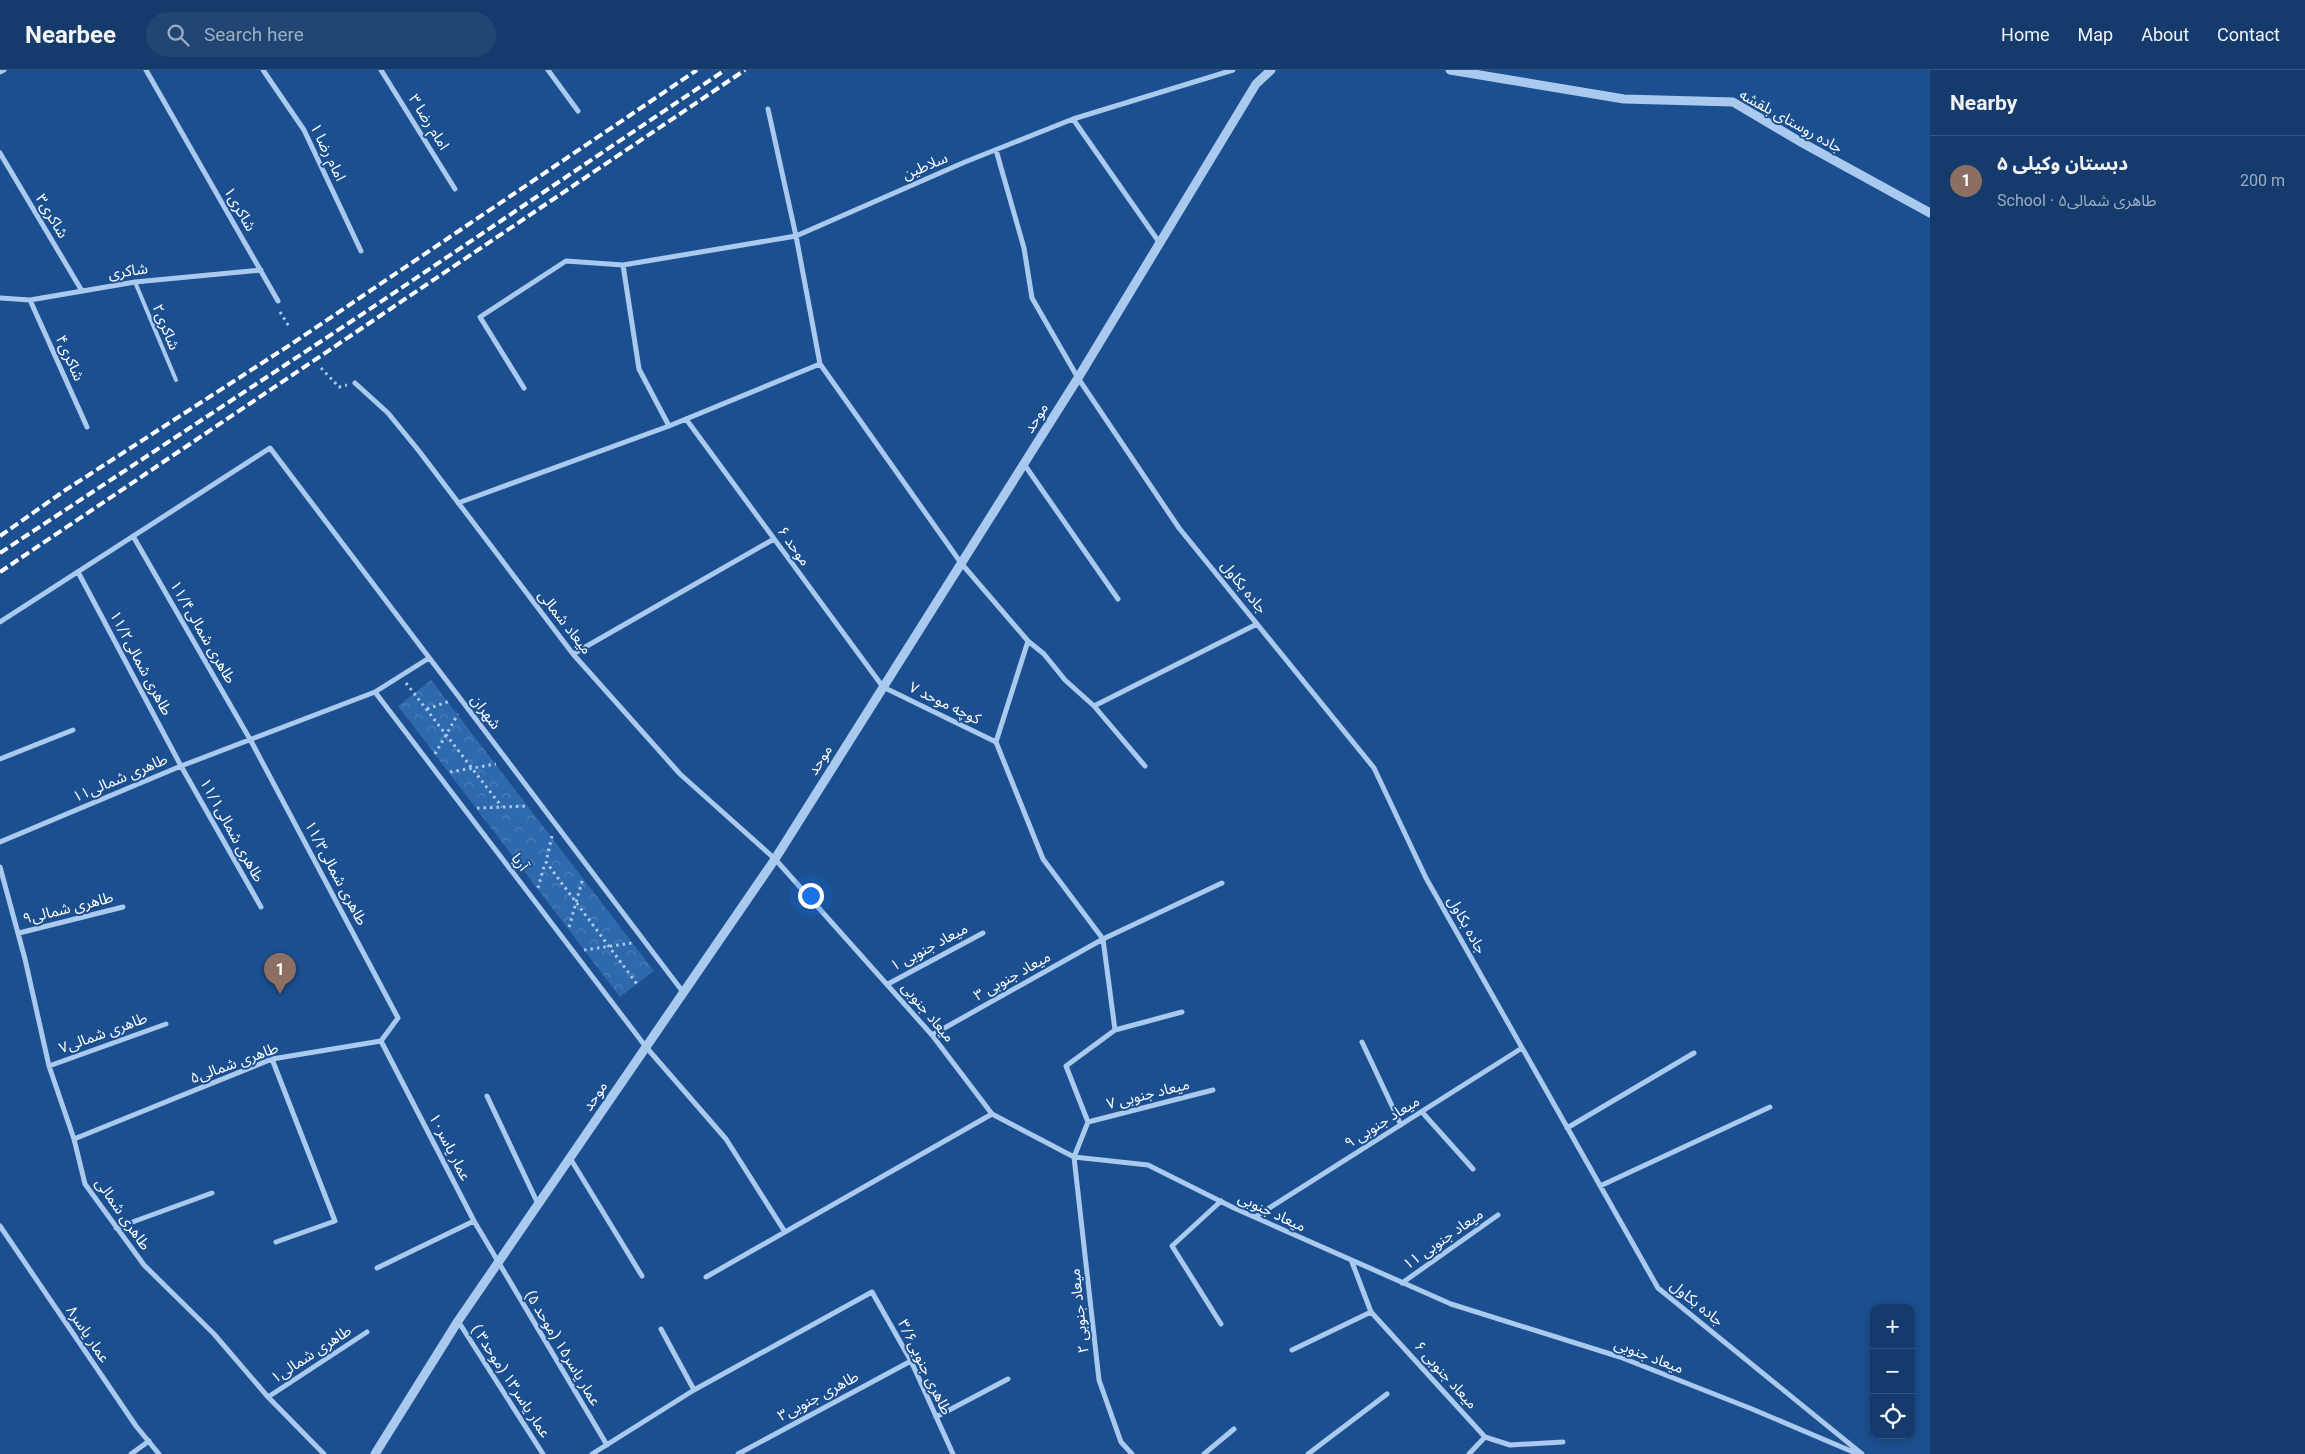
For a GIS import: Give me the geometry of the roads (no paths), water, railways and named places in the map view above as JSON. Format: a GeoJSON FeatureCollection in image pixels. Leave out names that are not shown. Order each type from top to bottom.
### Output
{"type":"FeatureCollection","features":[{"type":"Feature","properties":{"kind":"street"},"geometry":{"type":"LineString","coordinates":[[0,72],[4,70]]}},
{"type":"Feature","properties":{"kind":"street","name":"شاکری۱"},"geometry":{"type":"LineString","coordinates":[[146,70],[278,301]]}},
{"type":"Feature","properties":{"kind":"street","name":"امام رضا ۱"},"geometry":{"type":"LineString","coordinates":[[263,70],[304,130],[361,251]]}},
{"type":"Feature","properties":{"kind":"street","name":"امام رضا ۳"},"geometry":{"type":"LineString","coordinates":[[382,70],[455,189]]}},
{"type":"Feature","properties":{"kind":"street"},"geometry":{"type":"LineString","coordinates":[[548,70],[578,111]]}},
{"type":"Feature","properties":{"kind":"street","name":"سلاطین"},"geometry":{"type":"LineString","coordinates":[[524,388],[480,317],[566,261],[623,265],[796,236],[1073,119],[1233,70]]}},
{"type":"Feature","properties":{"kind":"street","name":"موحد"},"geometry":{"type":"LineString","coordinates":[[375,1454],[458,1322],[775,859],[1078,378],[1256,84],[1271,70]]}},
{"type":"Feature","properties":{"kind":"street","name":"جاده روستای بلقشه"},"geometry":{"type":"LineString","coordinates":[[1450,70],[1624,99],[1733,102],[1930,214]]}},
{"type":"Feature","properties":{"kind":"street"},"geometry":{"type":"LineString","coordinates":[[768,109],[796,236],[820,364],[961,563],[1028,641],[1044,654],[1065,680],[1094,706],[1145,766]]}},
{"type":"Feature","properties":{"kind":"street"},"geometry":{"type":"LineString","coordinates":[[1073,119],[1160,242]]}},
{"type":"Feature","properties":{"kind":"street","name":"جاده بکاول"},"geometry":{"type":"LineString","coordinates":[[996,150],[1024,248],[1032,298],[1078,378],[1179,528],[1374,768],[1426,878],[1658,1288],[1860,1454]]}},
{"type":"Feature","properties":{"kind":"street","name":"شاکری۳"},"geometry":{"type":"LineString","coordinates":[[0,153],[82,291]]}},
{"type":"Feature","properties":{"kind":"street"},"geometry":{"type":"LineString","coordinates":[[623,265],[639,369],[669,426]]}},
{"type":"Feature","properties":{"kind":"street","name":"شاکری"},"geometry":{"type":"LineString","coordinates":[[0,298],[30,300],[135,282],[261,270]]}},
{"type":"Feature","properties":{"kind":"street","name":"شاکری۴"},"geometry":{"type":"LineString","coordinates":[[30,300],[87,427]]}},
{"type":"Feature","properties":{"kind":"street"},"geometry":{"type":"LineString","coordinates":[[458,503],[669,426],[820,364]]}},
{"type":"Feature","properties":{"kind":"street","name":"میعاد شمالی"},"geometry":{"type":"LineString","coordinates":[[355,383],[388,413],[573,654],[680,774],[775,859]]}},
{"type":"Feature","properties":{"kind":"street","name":"موحد ۶"},"geometry":{"type":"LineString","coordinates":[[686,419],[882,687]]}},
{"type":"Feature","properties":{"kind":"street","name":"شهران"},"geometry":{"type":"LineString","coordinates":[[133,536],[270,448],[683,992]]}},
{"type":"Feature","properties":{"kind":"street"},"geometry":{"type":"LineString","coordinates":[[1024,464],[1118,599]]}},
{"type":"Feature","properties":{"kind":"street"},"geometry":{"type":"LineString","coordinates":[[0,622],[133,536]]}},
{"type":"Feature","properties":{"kind":"street","name":"طاهری شمالی۱۱/۴"},"geometry":{"type":"LineString","coordinates":[[133,536],[251,741]]}},
{"type":"Feature","properties":{"kind":"street"},"geometry":{"type":"LineString","coordinates":[[573,654],[774,539]]}},
{"type":"Feature","properties":{"kind":"street","name":"طاهری شمالی۱۱/۲"},"geometry":{"type":"LineString","coordinates":[[78,572],[182,766]]}},
{"type":"Feature","properties":{"kind":"street"},"geometry":{"type":"LineString","coordinates":[[1094,706],[1257,624]]}},
{"type":"Feature","properties":{"kind":"street"},"geometry":{"type":"LineString","coordinates":[[1028,641],[996,742],[1043,859],[1103,939],[1114,1030]]}},
{"type":"Feature","properties":{"kind":"street","name":"طاهری شمالی۱۱"},"geometry":{"type":"LineString","coordinates":[[0,842],[182,766],[375,692],[429,658]]}},
{"type":"Feature","properties":{"kind":"street","name":"کوچه موحد ۷"},"geometry":{"type":"LineString","coordinates":[[882,687],[996,742]]}},
{"type":"Feature","properties":{"kind":"street","name":"آریا"},"geometry":{"type":"LineString","coordinates":[[375,692],[646,1047],[726,1139],[785,1232]]}},
{"type":"Feature","properties":{"kind":"street"},"geometry":{"type":"LineString","coordinates":[[0,759],[73,730]]}},
{"type":"Feature","properties":{"kind":"street","name":"طاهری شمالی۱۱/۳"},"geometry":{"type":"LineString","coordinates":[[251,741],[398,1018],[381,1041]]}},
{"type":"Feature","properties":{"kind":"street","name":"طاهری شمالی۱۱/۱"},"geometry":{"type":"LineString","coordinates":[[182,766],[260,907]]}},
{"type":"Feature","properties":{"kind":"street","name":"میعاد جنوبی"},"geometry":{"type":"LineString","coordinates":[[775,859],[932,1035],[992,1114],[1074,1158],[1148,1165],[1352,1262],[1451,1304],[1620,1357],[1860,1454]]}},
{"type":"Feature","properties":{"kind":"street","name":"طاهری شمالی"},"geometry":{"type":"LineString","coordinates":[[0,867],[19,933],[49,1066],[74,1139],[85,1184],[144,1265],[214,1334],[268,1396],[324,1454]]}},
{"type":"Feature","properties":{"kind":"street","name":"میعاد جنوبی ۳"},"geometry":{"type":"LineString","coordinates":[[932,1035],[1103,939],[1222,883]]}},
{"type":"Feature","properties":{"kind":"street"},"geometry":{"type":"LineString","coordinates":[[0,891],[6,888]]}},
{"type":"Feature","properties":{"kind":"street","name":"طاهری شمالی۹"},"geometry":{"type":"LineString","coordinates":[[19,933],[123,907]]}},
{"type":"Feature","properties":{"kind":"street","name":"میعاد جنوبی ۱"},"geometry":{"type":"LineString","coordinates":[[888,984],[983,933]]}},
{"type":"Feature","properties":{"kind":"street"},"geometry":{"type":"LineString","coordinates":[[1074,1158],[1088,1122],[1066,1066],[1114,1030],[1182,1012]]}},
{"type":"Feature","properties":{"kind":"street","name":"طاهری شمالی۷"},"geometry":{"type":"LineString","coordinates":[[49,1066],[166,1024]]}},
{"type":"Feature","properties":{"kind":"street","name":"طاهری شمالی۵"},"geometry":{"type":"LineString","coordinates":[[74,1139],[272,1059],[381,1041]]}},
{"type":"Feature","properties":{"kind":"street","name":"عمار یاسر۱۰"},"geometry":{"type":"LineString","coordinates":[[381,1041],[474,1221],[498,1263]]}},
{"type":"Feature","properties":{"kind":"street"},"geometry":{"type":"LineString","coordinates":[[1362,1042],[1401,1125]]}},
{"type":"Feature","properties":{"kind":"street","name":"میعاد جنوبی ۹"},"geometry":{"type":"LineString","coordinates":[[1255,1217],[1522,1048]]}},
{"type":"Feature","properties":{"kind":"street"},"geometry":{"type":"LineString","coordinates":[[1567,1128],[1694,1053]]}},
{"type":"Feature","properties":{"kind":"street"},"geometry":{"type":"LineString","coordinates":[[272,1059],[335,1221],[276,1242]]}},
{"type":"Feature","properties":{"kind":"street","name":"میعاد جنوبی ۷"},"geometry":{"type":"LineString","coordinates":[[1088,1122],[1214,1090]]}},
{"type":"Feature","properties":{"kind":"street"},"geometry":{"type":"LineString","coordinates":[[487,1096],[538,1204]]}},
{"type":"Feature","properties":{"kind":"street"},"geometry":{"type":"LineString","coordinates":[[1600,1186],[1770,1107]]}},
{"type":"Feature","properties":{"kind":"street"},"geometry":{"type":"LineString","coordinates":[[1422,1112],[1473,1168]]}},
{"type":"Feature","properties":{"kind":"street"},"geometry":{"type":"LineString","coordinates":[[706,1277],[992,1114]]}},
{"type":"Feature","properties":{"kind":"street"},"geometry":{"type":"LineString","coordinates":[[570,1158],[642,1276]]}},
{"type":"Feature","properties":{"kind":"street","name":"میعاد جنوبی ۲"},"geometry":{"type":"LineString","coordinates":[[1074,1158],[1100,1380],[1121,1442],[1132,1454]]}},
{"type":"Feature","properties":{"kind":"street"},"geometry":{"type":"LineString","coordinates":[[116,1228],[212,1193]]}},
{"type":"Feature","properties":{"kind":"street"},"geometry":{"type":"LineString","coordinates":[[1221,1201],[1172,1246],[1221,1324]]}},
{"type":"Feature","properties":{"kind":"street","name":"میعاد جنوبی ۱۱"},"geometry":{"type":"LineString","coordinates":[[1402,1283],[1498,1215]]}},
{"type":"Feature","properties":{"kind":"street"},"geometry":{"type":"LineString","coordinates":[[377,1268],[474,1221]]}},
{"type":"Feature","properties":{"kind":"street","name":"عمار یاسر۸"},"geometry":{"type":"LineString","coordinates":[[0,1226],[159,1454]]}},
{"type":"Feature","properties":{"kind":"street","name":"میعاد جنوبی ۶"},"geometry":{"type":"LineString","coordinates":[[1352,1262],[1370,1312],[1486,1437],[1510,1445],[1563,1442]]}},
{"type":"Feature","properties":{"kind":"street","name":"عمار یاسر۱۵ (موحد ۵)"},"geometry":{"type":"LineString","coordinates":[[498,1263],[607,1445]]}},
{"type":"Feature","properties":{"kind":"street","name":"طاهری جنوبی۳/۶"},"geometry":{"type":"LineString","coordinates":[[694,1390],[872,1292],[910,1361],[953,1454]]}},
{"type":"Feature","properties":{"kind":"street"},"geometry":{"type":"LineString","coordinates":[[1292,1350],[1370,1312]]}},
{"type":"Feature","properties":{"kind":"street","name":"عمار یاسر۱۳ (موحد۳ )"},"geometry":{"type":"LineString","coordinates":[[458,1322],[543,1454]]}},
{"type":"Feature","properties":{"kind":"street"},"geometry":{"type":"LineString","coordinates":[[593,1454],[694,1390],[661,1329]]}},
{"type":"Feature","properties":{"kind":"street","name":"طاهری شمالی۱"},"geometry":{"type":"LineString","coordinates":[[268,1396],[368,1332]]}},
{"type":"Feature","properties":{"kind":"street","name":"طاهری جنوبی۳"},"geometry":{"type":"LineString","coordinates":[[738,1454],[910,1361]]}},
{"type":"Feature","properties":{"kind":"street"},"geometry":{"type":"LineString","coordinates":[[936,1418],[1008,1379]]}},
{"type":"Feature","properties":{"kind":"street"},"geometry":{"type":"LineString","coordinates":[[1308,1454],[1388,1394]]}},
{"type":"Feature","properties":{"kind":"street"},"geometry":{"type":"LineString","coordinates":[[1204,1454],[1234,1429]]}},
{"type":"Feature","properties":{"kind":"street"},"geometry":{"type":"LineString","coordinates":[[1468,1454],[1486,1437]]}},
{"type":"Feature","properties":{"kind":"street"},"geometry":{"type":"LineString","coordinates":[[131,1454],[149,1441]]}},
{"type":"Feature","properties":{"kind":"lane","name":"شاکری۲"},"geometry":{"type":"LineString","coordinates":[[135,282],[176,380]]}},
{"type":"Feature","properties":{"kind":"railway"},"geometry":{"type":"LineString","coordinates":[[0,536],[67,489],[293,343],[697,70]]}},
{"type":"Feature","properties":{"kind":"railway"},"geometry":{"type":"LineString","coordinates":[[0,553],[367,311],[725,70]]}},
{"type":"Feature","properties":{"kind":"railway"},"geometry":{"type":"LineString","coordinates":[[0,572],[745,70]]}},
{"type":"Feature","properties":{"kind":"place","name":"دبستان وکیلی ۵"},"geometry":{"type":"Point","coordinates":[280,994]}}]}
